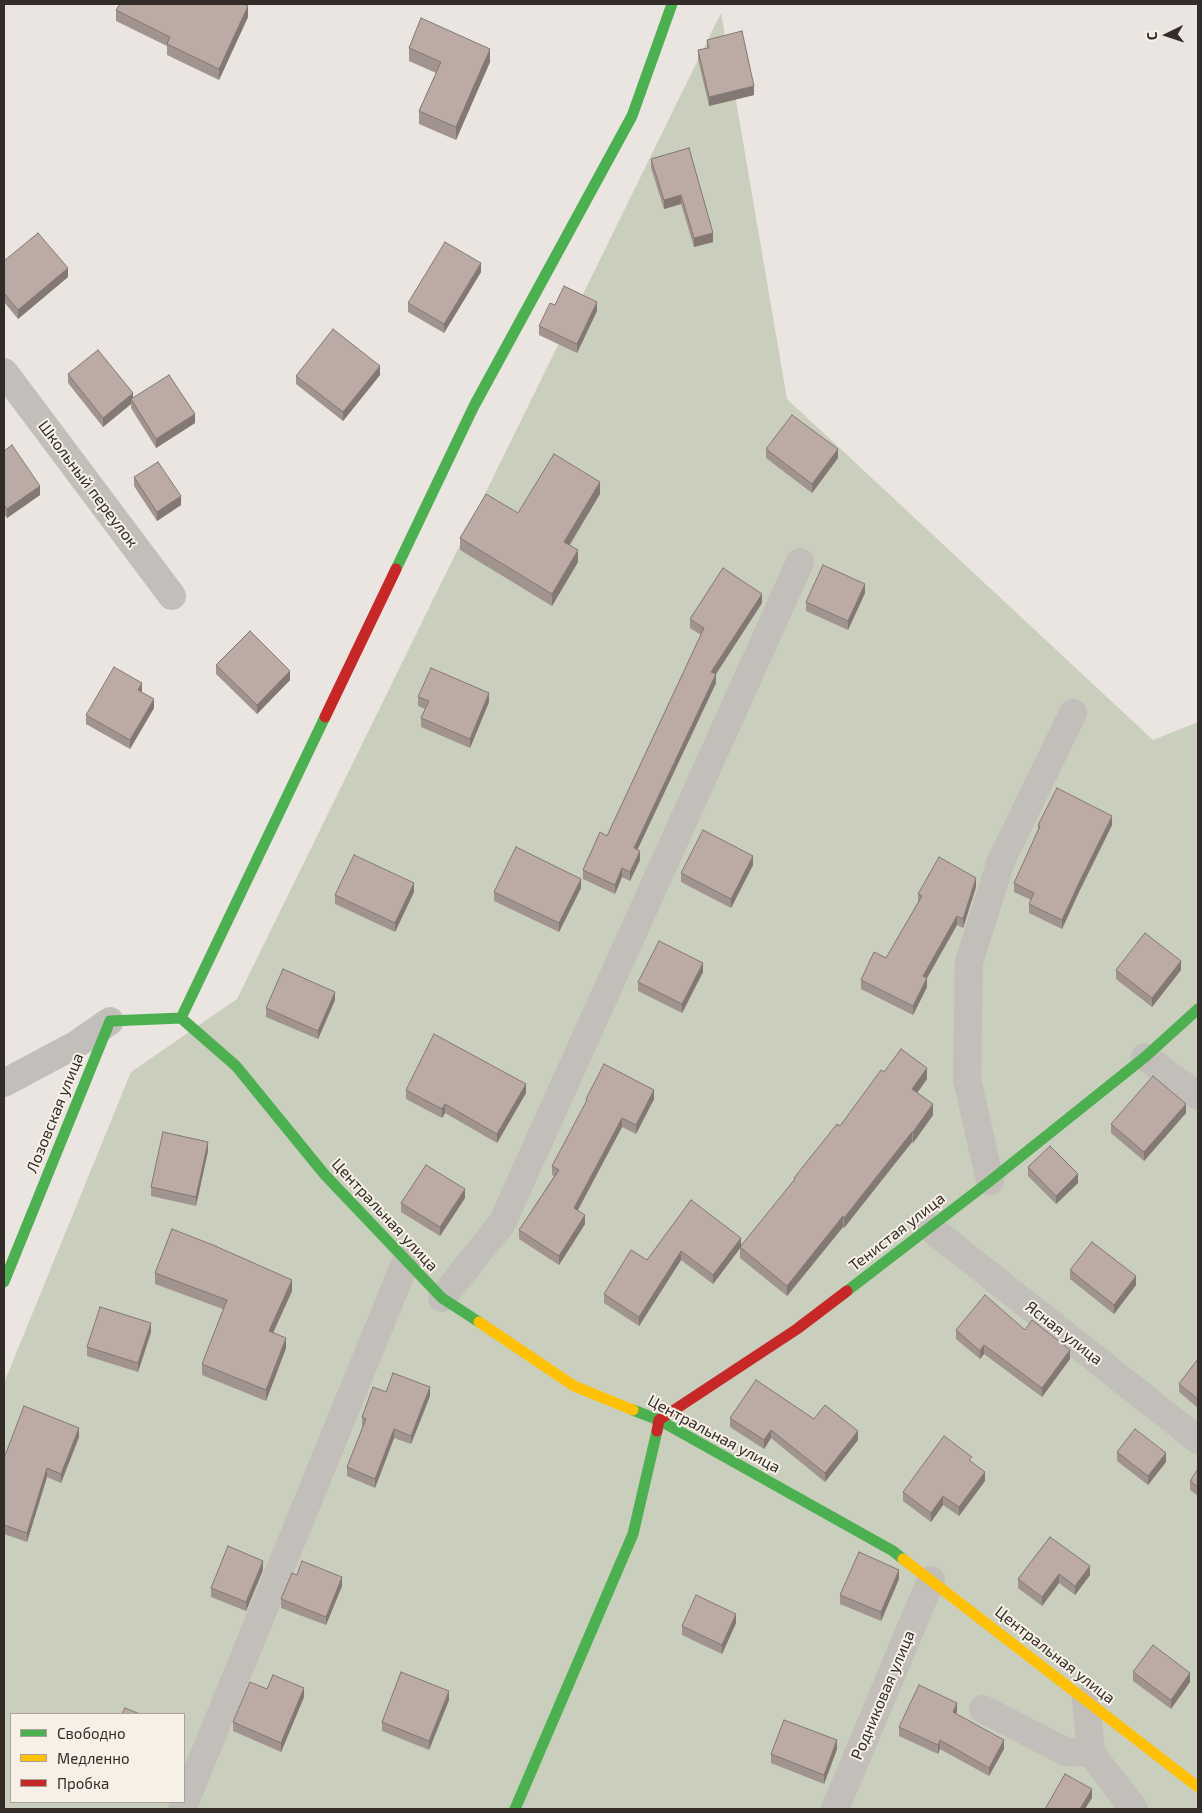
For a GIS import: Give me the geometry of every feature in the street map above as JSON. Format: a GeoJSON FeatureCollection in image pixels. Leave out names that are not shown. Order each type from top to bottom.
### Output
{"type":"FeatureCollection","features":[{"type":"Feature","properties":{"kind":"street"},"geometry":{"type":"LineString","coordinates":[[4,1083],[77,1044],[110,1021],[181,1018],[474,406],[632,116],[672,4]]}},
{"type":"Feature","properties":{"kind":"street","name":"Школьный переулок"},"geometry":{"type":"LineString","coordinates":[[4,372],[172,596]]}},
{"type":"Feature","properties":{"kind":"street"},"geometry":{"type":"LineString","coordinates":[[442,1298],[502,1223],[800,562]]}},
{"type":"Feature","properties":{"kind":"street"},"geometry":{"type":"LineString","coordinates":[[990,1181],[967,1079],[969,962],[1001,861],[1073,713]]}},
{"type":"Feature","properties":{"kind":"street","name":"Тенистая улица"},"geometry":{"type":"LineString","coordinates":[[659,1420],[797,1329],[990,1181],[1145,1057],[1198,1009]]}},
{"type":"Feature","properties":{"kind":"street","name":"Центральная улица"},"geometry":{"type":"LineString","coordinates":[[181,1018],[236,1066],[325,1175],[442,1298],[574,1386],[659,1420],[893,1551],[1198,1787]]}},
{"type":"Feature","properties":{"kind":"street","name":"Лозовская улица"},"geometry":{"type":"LineString","coordinates":[[4,1282],[110,1021]]}},
{"type":"Feature","properties":{"kind":"street"},"geometry":{"type":"LineString","coordinates":[[1145,1057],[1198,1096]]}},
{"type":"Feature","properties":{"kind":"street","name":"Ясная улица"},"geometry":{"type":"LineString","coordinates":[[929,1227],[1198,1440]]}},
{"type":"Feature","properties":{"kind":"street"},"geometry":{"type":"LineString","coordinates":[[185,1802],[406,1261]]}},
{"type":"Feature","properties":{"kind":"street"},"geometry":{"type":"LineString","coordinates":[[515,1809],[633,1534],[659,1420]]}},
{"type":"Feature","properties":{"kind":"street","name":"Родниковая улица"},"geometry":{"type":"LineString","coordinates":[[835,1809],[931,1580]]}},
{"type":"Feature","properties":{"kind":"street"},"geometry":{"type":"LineString","coordinates":[[1086,1700],[1091,1753],[1134,1809]]}},
{"type":"Feature","properties":{"kind":"street"},"geometry":{"type":"LineString","coordinates":[[983,1709],[1066,1752],[1091,1753]]}},
{"type":"Feature","properties":{"kind":"green space"},"geometry":{"type":"Polygon","coordinates":[[[721,13],[787,399],[1153,740],[1198,722],[1198,1809],[4,1809],[4,1383],[131,1072],[237,999],[721,13]]]}},
{"type":"Feature","properties":{"kind":"building"},"geometry":{"type":"Polygon","coordinates":[[[120,4],[243,4],[248,6],[219,69],[167,44],[170,37],[116,10],[120,4]]]}},
{"type":"Feature","properties":{"kind":"building"},"geometry":{"type":"Polygon","coordinates":[[[421,18],[490,49],[456,127],[419,111],[441,62],[409,48],[421,18]]]}},
{"type":"Feature","properties":{"kind":"building"},"geometry":{"type":"Polygon","coordinates":[[[742,31],[754,86],[709,97],[698,50],[709,48],[707,40],[742,31]]]}},
{"type":"Feature","properties":{"kind":"building"},"geometry":{"type":"Polygon","coordinates":[[[689,148],[713,233],[694,238],[681,195],[664,200],[651,159],[689,148]]]}},
{"type":"Feature","properties":{"kind":"building"},"geometry":{"type":"Polygon","coordinates":[[[38,233],[68,268],[18,310],[4,293],[4,261],[38,233]]]}},
{"type":"Feature","properties":{"kind":"building"},"geometry":{"type":"Polygon","coordinates":[[[445,242],[481,263],[444,324],[408,303],[445,242]]]}},
{"type":"Feature","properties":{"kind":"building"},"geometry":{"type":"Polygon","coordinates":[[[564,286],[597,302],[577,344],[539,326],[550,303],[555,305],[564,286]]]}},
{"type":"Feature","properties":{"kind":"building"},"geometry":{"type":"Polygon","coordinates":[[[333,329],[380,366],[343,412],[296,376],[333,329]]]}},
{"type":"Feature","properties":{"kind":"building"},"geometry":{"type":"Polygon","coordinates":[[[98,350],[133,393],[103,418],[68,374],[98,350]]]}},
{"type":"Feature","properties":{"kind":"building"},"geometry":{"type":"Polygon","coordinates":[[[169,375],[195,414],[156,439],[131,399],[169,375]]]}},
{"type":"Feature","properties":{"kind":"building"},"geometry":{"type":"Polygon","coordinates":[[[792,415],[838,449],[812,484],[766,449],[792,415]]]}},
{"type":"Feature","properties":{"kind":"building"},"geometry":{"type":"Polygon","coordinates":[[[12,445],[40,486],[7,509],[4,505],[4,451],[12,445]]]}},
{"type":"Feature","properties":{"kind":"building"},"geometry":{"type":"Polygon","coordinates":[[[554,454],[600,482],[564,542],[578,550],[552,594],[460,538],[486,494],[518,513],[554,454]]]}},
{"type":"Feature","properties":{"kind":"building"},"geometry":{"type":"Polygon","coordinates":[[[158,462],[181,496],[157,512],[134,477],[158,462]]]}},
{"type":"Feature","properties":{"kind":"building"},"geometry":{"type":"Polygon","coordinates":[[[823,565],[865,584],[848,621],[806,602],[823,565]]]}},
{"type":"Feature","properties":{"kind":"building"},"geometry":{"type":"Polygon","coordinates":[[[723,568],[762,594],[711,672],[716,674],[634,848],[640,851],[630,872],[622,868],[615,885],[583,870],[600,832],[607,836],[704,628],[690,619],[723,568]]]}},
{"type":"Feature","properties":{"kind":"building"},"geometry":{"type":"Polygon","coordinates":[[[250,631],[290,671],[257,705],[216,665],[250,631]]]}},
{"type":"Feature","properties":{"kind":"building"},"geometry":{"type":"Polygon","coordinates":[[[114,667],[142,683],[138,690],[154,699],[130,740],[86,715],[114,667]]]}},
{"type":"Feature","properties":{"kind":"building"},"geometry":{"type":"Polygon","coordinates":[[[431,668],[489,693],[470,739],[421,718],[429,701],[418,697],[431,668]]]}},
{"type":"Feature","properties":{"kind":"building"},"geometry":{"type":"Polygon","coordinates":[[[1057,788],[1112,816],[1062,920],[1029,904],[1034,893],[1014,883],[1040,826],[1038,825],[1057,788]]]}},
{"type":"Feature","properties":{"kind":"building"},"geometry":{"type":"Polygon","coordinates":[[[703,830],[753,856],[731,899],[681,873],[703,830]]]}},
{"type":"Feature","properties":{"kind":"building"},"geometry":{"type":"Polygon","coordinates":[[[516,847],[581,879],[559,923],[494,892],[516,847]]]}},
{"type":"Feature","properties":{"kind":"building"},"geometry":{"type":"Polygon","coordinates":[[[354,855],[414,883],[395,923],[335,895],[354,855]]]}},
{"type":"Feature","properties":{"kind":"building"},"geometry":{"type":"Polygon","coordinates":[[[939,857],[976,878],[963,919],[957,916],[923,976],[927,978],[913,1006],[861,980],[874,952],[886,958],[922,896],[918,894],[939,857]]]}},
{"type":"Feature","properties":{"kind":"building"},"geometry":{"type":"Polygon","coordinates":[[[1145,933],[1181,961],[1152,998],[1116,970],[1145,933]]]}},
{"type":"Feature","properties":{"kind":"building"},"geometry":{"type":"Polygon","coordinates":[[[659,941],[703,963],[682,1004],[638,982],[659,941]]]}},
{"type":"Feature","properties":{"kind":"building"},"geometry":{"type":"Polygon","coordinates":[[[283,969],[335,992],[318,1031],[266,1008],[283,969]]]}},
{"type":"Feature","properties":{"kind":"building"},"geometry":{"type":"Polygon","coordinates":[[[434,1034],[526,1084],[497,1134],[445,1104],[442,1109],[406,1090],[434,1034]]]}},
{"type":"Feature","properties":{"kind":"building"},"geometry":{"type":"Polygon","coordinates":[[[901,1049],[927,1068],[912,1089],[933,1104],[913,1132],[787,1286],[740,1247],[837,1124],[840,1126],[881,1070],[884,1072],[901,1049]]]}},
{"type":"Feature","properties":{"kind":"building"},"geometry":{"type":"Polygon","coordinates":[[[604,1064],[654,1090],[636,1125],[622,1118],[574,1208],[585,1215],[559,1256],[519,1230],[559,1170],[552,1166],[604,1064]]]}},
{"type":"Feature","properties":{"kind":"building"},"geometry":{"type":"Polygon","coordinates":[[[1153,1076],[1186,1104],[1144,1152],[1111,1124],[1153,1076]]]}},
{"type":"Feature","properties":{"kind":"building"},"geometry":{"type":"Polygon","coordinates":[[[163,1132],[208,1142],[196,1197],[151,1187],[163,1132]]]}},
{"type":"Feature","properties":{"kind":"building"},"geometry":{"type":"Polygon","coordinates":[[[1050,1146],[1078,1174],[1056,1196],[1028,1167],[1050,1146]]]}},
{"type":"Feature","properties":{"kind":"building"},"geometry":{"type":"Polygon","coordinates":[[[426,1165],[465,1189],[440,1227],[401,1203],[426,1165]]]}},
{"type":"Feature","properties":{"kind":"building"},"geometry":{"type":"Polygon","coordinates":[[[691,1200],[741,1238],[713,1275],[681,1251],[639,1317],[604,1294],[631,1250],[647,1260],[691,1200]]]}},
{"type":"Feature","properties":{"kind":"building"},"geometry":{"type":"Polygon","coordinates":[[[172,1229],[292,1280],[269,1331],[286,1338],[266,1390],[202,1364],[227,1300],[155,1273],[172,1229]]]}},
{"type":"Feature","properties":{"kind":"building"},"geometry":{"type":"Polygon","coordinates":[[[1092,1242],[1136,1276],[1114,1305],[1070,1270],[1092,1242]]]}},
{"type":"Feature","properties":{"kind":"building"},"geometry":{"type":"Polygon","coordinates":[[[985,1295],[1025,1330],[1032,1320],[1070,1350],[1042,1388],[984,1345],[980,1351],[956,1330],[985,1295]]]}},
{"type":"Feature","properties":{"kind":"building"},"geometry":{"type":"Polygon","coordinates":[[[100,1307],[151,1323],[138,1363],[87,1347],[100,1307]]]}},
{"type":"Feature","properties":{"kind":"building"},"geometry":{"type":"Polygon","coordinates":[[[1198,1359],[1198,1399],[1179,1384],[1198,1359]]]}},
{"type":"Feature","properties":{"kind":"building"},"geometry":{"type":"Polygon","coordinates":[[[393,1373],[430,1387],[411,1436],[394,1429],[375,1479],[347,1467],[366,1419],[362,1417],[373,1387],[386,1392],[393,1373]]]}},
{"type":"Feature","properties":{"kind":"building"},"geometry":{"type":"Polygon","coordinates":[[[756,1380],[814,1419],[825,1405],[858,1431],[825,1473],[771,1430],[764,1440],[730,1418],[756,1380]]]}},
{"type":"Feature","properties":{"kind":"building"},"geometry":{"type":"Polygon","coordinates":[[[24,1406],[79,1428],[61,1474],[47,1468],[27,1533],[4,1525],[4,1458],[24,1406]]]}},
{"type":"Feature","properties":{"kind":"building"},"geometry":{"type":"Polygon","coordinates":[[[1135,1429],[1166,1453],[1148,1476],[1117,1452],[1135,1429]]]}},
{"type":"Feature","properties":{"kind":"building"},"geometry":{"type":"Polygon","coordinates":[[[944,1436],[972,1457],[969,1460],[985,1472],[959,1507],[943,1496],[931,1513],[903,1492],[944,1436]]]}},
{"type":"Feature","properties":{"kind":"building"},"geometry":{"type":"Polygon","coordinates":[[[1198,1469],[1198,1487],[1190,1481],[1198,1469]]]}},
{"type":"Feature","properties":{"kind":"building"},"geometry":{"type":"Polygon","coordinates":[[[1050,1537],[1090,1566],[1075,1586],[1059,1574],[1042,1597],[1018,1579],[1050,1537]]]}},
{"type":"Feature","properties":{"kind":"building"},"geometry":{"type":"Polygon","coordinates":[[[228,1546],[263,1561],[246,1602],[211,1588],[228,1546]]]}},
{"type":"Feature","properties":{"kind":"building"},"geometry":{"type":"Polygon","coordinates":[[[859,1552],[899,1570],[881,1612],[840,1595],[859,1552]]]}},
{"type":"Feature","properties":{"kind":"building"},"geometry":{"type":"Polygon","coordinates":[[[302,1561],[342,1577],[326,1617],[281,1599],[292,1573],[297,1575],[302,1561]]]}},
{"type":"Feature","properties":{"kind":"building"},"geometry":{"type":"Polygon","coordinates":[[[696,1595],[736,1614],[722,1645],[682,1626],[696,1595]]]}},
{"type":"Feature","properties":{"kind":"building"},"geometry":{"type":"Polygon","coordinates":[[[1153,1645],[1190,1673],[1171,1700],[1133,1672],[1153,1645]]]}},
{"type":"Feature","properties":{"kind":"building"},"geometry":{"type":"Polygon","coordinates":[[[401,1672],[449,1691],[429,1741],[382,1722],[401,1672]]]}},
{"type":"Feature","properties":{"kind":"building"},"geometry":{"type":"Polygon","coordinates":[[[273,1675],[304,1688],[281,1743],[233,1722],[250,1682],[267,1689],[273,1675]]]}},
{"type":"Feature","properties":{"kind":"building"},"geometry":{"type":"Polygon","coordinates":[[[919,1685],[957,1703],[953,1712],[1004,1740],[989,1768],[940,1740],[938,1745],[899,1727],[919,1685]]]}},
{"type":"Feature","properties":{"kind":"building"},"geometry":{"type":"Polygon","coordinates":[[[125,1708],[138,1713],[122,1713],[125,1708]]]}},
{"type":"Feature","properties":{"kind":"building"},"geometry":{"type":"Polygon","coordinates":[[[784,1720],[837,1740],[824,1775],[771,1754],[784,1720]]]}},
{"type":"Feature","properties":{"kind":"building"},"geometry":{"type":"Polygon","coordinates":[[[1065,1774],[1092,1789],[1080,1809],[1045,1809],[1065,1774]]]}},
{"type":"Feature","properties":{"kind":"traffic: fast"},"geometry":{"type":"LineString","coordinates":[[396,569],[474,406],[632,116],[672,4]]}},
{"type":"Feature","properties":{"kind":"traffic: fast"},"geometry":{"type":"LineString","coordinates":[[181,1018],[325,717]]}},
{"type":"Feature","properties":{"kind":"traffic: fast"},"geometry":{"type":"LineString","coordinates":[[847,1291],[990,1181],[1145,1057],[1198,1009]]}},
{"type":"Feature","properties":{"kind":"traffic: fast"},"geometry":{"type":"LineString","coordinates":[[181,1018],[236,1066],[325,1175],[442,1298],[479,1322]]}},
{"type":"Feature","properties":{"kind":"traffic: fast"},"geometry":{"type":"LineString","coordinates":[[4,1282],[110,1021],[181,1018]]}},
{"type":"Feature","properties":{"kind":"traffic: fast"},"geometry":{"type":"LineString","coordinates":[[633,1410],[659,1420],[893,1551],[903,1559]]}},
{"type":"Feature","properties":{"kind":"traffic: fast"},"geometry":{"type":"LineString","coordinates":[[515,1809],[633,1534],[657,1431]]}},
{"type":"Feature","properties":{"kind":"traffic: slow"},"geometry":{"type":"LineString","coordinates":[[479,1322],[574,1386],[633,1410]]}},
{"type":"Feature","properties":{"kind":"traffic: slow"},"geometry":{"type":"LineString","coordinates":[[903,1559],[1198,1787]]}},
{"type":"Feature","properties":{"kind":"traffic: jam"},"geometry":{"type":"LineString","coordinates":[[325,717],[396,569]]}},
{"type":"Feature","properties":{"kind":"traffic: jam"},"geometry":{"type":"LineString","coordinates":[[657,1431],[659,1420],[797,1329],[847,1291]]}}]}
